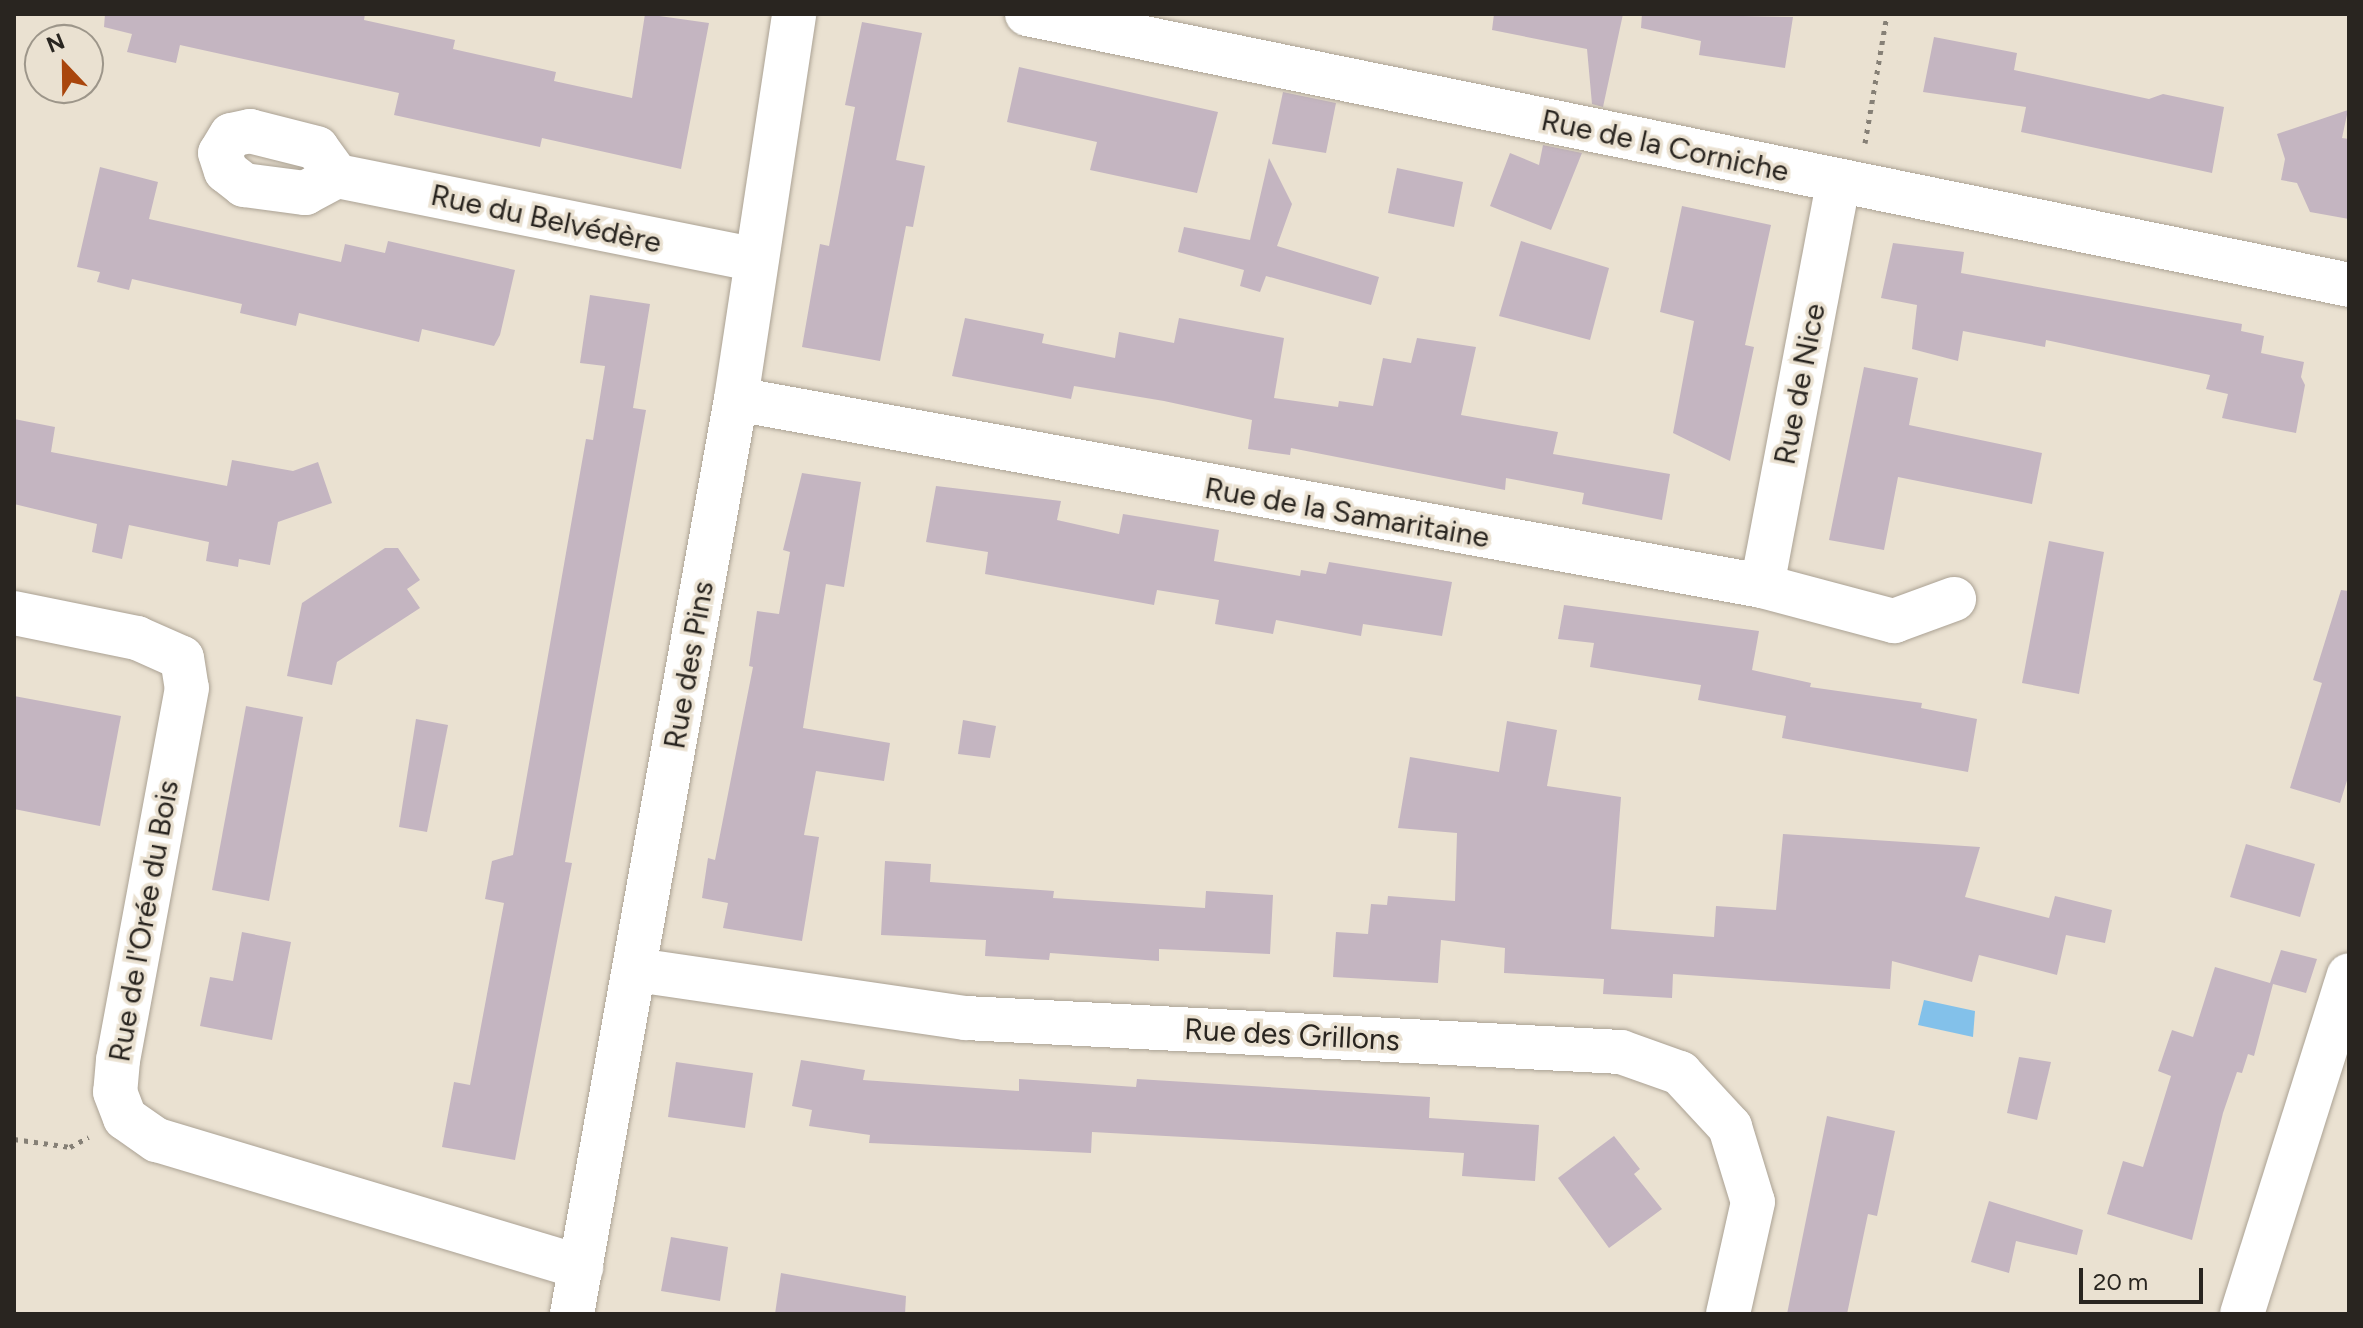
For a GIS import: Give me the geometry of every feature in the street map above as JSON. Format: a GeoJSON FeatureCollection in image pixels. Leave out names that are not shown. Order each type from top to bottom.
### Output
{"type":"FeatureCollection","features":[{"type":"Feature","properties":{"kind":"street","name":"Rue des Pins"},"geometry":{"type":"LineString","coordinates":[[572,1314],[736,399],[794,14]]}},
{"type":"Feature","properties":{"kind":"street","name":"Rue de la Corniche"},"geometry":{"type":"LineString","coordinates":[[1027,14],[2349,285]]}},
{"type":"Feature","properties":{"kind":"street","name":"Rue du Belvédère"},"geometry":{"type":"LineString","coordinates":[[337,176],[756,260]]}},
{"type":"Feature","properties":{"kind":"street","name":"Rue de Nice"},"geometry":{"type":"LineString","coordinates":[[1762,586],[1838,182]]}},
{"type":"Feature","properties":{"kind":"street","name":"Rue de la Corniche"},"geometry":{"type":"LineString","coordinates":[[2304,277],[2349,308]]}},
{"type":"Feature","properties":{"kind":"street","name":"Rue de la Samaritaine"},"geometry":{"type":"LineString","coordinates":[[736,399],[1762,586],[1894,621],[1954,599]]}},
{"type":"Feature","properties":{"kind":"street","name":"Rue de l'Orée du Bois"},"geometry":{"type":"LineString","coordinates":[[14,613],[137,638],[182,658],[187,688],[118,1060],[115,1092],[125,1118]]}},
{"type":"Feature","properties":{"kind":"street","name":"Rue des Grillons"},"geometry":{"type":"LineString","coordinates":[[636,970],[966,1018],[1621,1052],[1680,1073],[1730,1127],[1753,1202],[1728,1314]]}},
{"type":"Feature","properties":{"kind":"street"},"geometry":{"type":"LineString","coordinates":[[2242,1314],[2349,975]]}},
{"type":"Feature","properties":{"kind":"street"},"geometry":{"type":"LineString","coordinates":[[125,1118],[157,1140],[581,1267]]}},
{"type":"Feature","properties":{"kind":"path"},"geometry":{"type":"LineString","coordinates":[[1838,182],[1862,157],[1887,14]]}},
{"type":"Feature","properties":{"kind":"path"},"geometry":{"type":"LineString","coordinates":[[14,1139],[70,1147],[125,1118]]}},
{"type":"Feature","properties":{"kind":"water"},"geometry":{"type":"Polygon","coordinates":[[[1924,1000],[1975,1011],[1973,1037],[1918,1025],[1924,1000]]]}},
{"type":"Feature","properties":{"kind":"building"},"geometry":{"type":"Polygon","coordinates":[[[105,14],[365,14],[364,20],[455,40],[453,49],[556,72],[554,81],[632,98],[645,14],[709,23],[681,169],[542,138],[540,147],[394,115],[399,93],[180,45],[176,63],[127,52],[132,34],[104,27],[105,14]]]}},
{"type":"Feature","properties":{"kind":"building"},"geometry":{"type":"Polygon","coordinates":[[[1494,14],[1623,14],[1603,107],[1592,104],[1587,49],[1492,30],[1494,14]]]}},
{"type":"Feature","properties":{"kind":"building"},"geometry":{"type":"Polygon","coordinates":[[[1642,14],[1793,17],[1785,68],[1699,55],[1701,41],[1641,28],[1642,14]]]}},
{"type":"Feature","properties":{"kind":"building"},"geometry":{"type":"Polygon","coordinates":[[[862,22],[922,33],[896,160],[925,166],[913,227],[906,226],[880,361],[802,347],[820,244],[829,246],[855,107],[845,105],[862,22]]]}},
{"type":"Feature","properties":{"kind":"building"},"geometry":{"type":"Polygon","coordinates":[[[1934,37],[2017,53],[2014,70],[2149,99],[2163,94],[2224,107],[2212,173],[2021,132],[2026,107],[1923,92],[1934,37]]]}},
{"type":"Feature","properties":{"kind":"building"},"geometry":{"type":"Polygon","coordinates":[[[1019,67],[1218,112],[1197,193],[1090,170],[1097,142],[1007,122],[1019,67]]]}},
{"type":"Feature","properties":{"kind":"building"},"geometry":{"type":"Polygon","coordinates":[[[1283,92],[1336,103],[1326,153],[1272,144],[1283,92]]]}},
{"type":"Feature","properties":{"kind":"building"},"geometry":{"type":"Polygon","coordinates":[[[2348,110],[2342,138],[2349,139],[2349,219],[2310,212],[2297,183],[2281,180],[2285,159],[2277,134],[2348,110]]]}},
{"type":"Feature","properties":{"kind":"building"},"geometry":{"type":"Polygon","coordinates":[[[1543,145],[1582,153],[1551,230],[1490,206],[1510,153],[1539,165],[1543,145]]]}},
{"type":"Feature","properties":{"kind":"building"},"geometry":{"type":"Polygon","coordinates":[[[1269,158],[1292,204],[1277,246],[1379,277],[1371,305],[1266,276],[1260,292],[1240,286],[1244,270],[1178,252],[1184,227],[1250,240],[1269,158]]]}},
{"type":"Feature","properties":{"kind":"building"},"geometry":{"type":"Polygon","coordinates":[[[100,167],[158,182],[149,219],[341,262],[345,244],[385,253],[388,241],[515,270],[500,335],[494,346],[422,329],[419,342],[299,313],[296,326],[240,313],[242,304],[132,279],[129,290],[97,282],[100,272],[77,267],[100,167]]]}},
{"type":"Feature","properties":{"kind":"building"},"geometry":{"type":"Polygon","coordinates":[[[1397,168],[1463,182],[1454,227],[1388,213],[1397,168]]]}},
{"type":"Feature","properties":{"kind":"building"},"geometry":{"type":"Polygon","coordinates":[[[1682,206],[1771,225],[1745,345],[1754,347],[1730,461],[1673,433],[1694,321],[1660,312],[1682,206]]]}},
{"type":"Feature","properties":{"kind":"building"},"geometry":{"type":"Polygon","coordinates":[[[1521,241],[1609,268],[1590,340],[1499,316],[1521,241]]]}},
{"type":"Feature","properties":{"kind":"building"},"geometry":{"type":"Polygon","coordinates":[[[1893,243],[1964,252],[1961,273],[2242,324],[2241,331],[2264,336],[2261,353],[2304,362],[2301,377],[2305,385],[2296,433],[2222,418],[2228,394],[2206,389],[2210,375],[2046,340],[2045,347],[1963,331],[1958,361],[1912,349],[1917,305],[1881,298],[1893,243]]]}},
{"type":"Feature","properties":{"kind":"building"},"geometry":{"type":"Polygon","coordinates":[[[590,295],[650,304],[633,408],[646,410],[565,862],[572,863],[515,1160],[442,1147],[454,1082],[470,1085],[504,903],[485,899],[492,861],[513,855],[586,439],[593,440],[605,366],[580,363],[590,295]]]}},
{"type":"Feature","properties":{"kind":"building"},"geometry":{"type":"Polygon","coordinates":[[[965,318],[1044,334],[1042,343],[1115,358],[1119,332],[1174,343],[1179,318],[1284,338],[1274,398],[1338,407],[1339,401],[1373,406],[1383,358],[1411,363],[1417,338],[1476,347],[1461,415],[1558,432],[1553,454],[1670,474],[1662,520],[1582,504],[1584,493],[1506,478],[1505,490],[1291,448],[1290,455],[1248,449],[1252,420],[1164,401],[1074,386],[1071,399],[952,376],[965,318]]]}},
{"type":"Feature","properties":{"kind":"building"},"geometry":{"type":"Polygon","coordinates":[[[1864,367],[1918,378],[1909,425],[2042,453],[2032,504],[1898,477],[1884,550],[1829,540],[1864,367]]]}},
{"type":"Feature","properties":{"kind":"building"},"geometry":{"type":"Polygon","coordinates":[[[14,419],[55,427],[51,452],[227,486],[232,460],[293,471],[318,462],[332,503],[278,522],[270,565],[239,559],[238,567],[206,561],[209,542],[129,525],[122,559],[92,552],[97,524],[14,504],[14,419]]]}},
{"type":"Feature","properties":{"kind":"building"},"geometry":{"type":"Polygon","coordinates":[[[802,473],[861,482],[844,587],[826,584],[803,728],[890,743],[884,781],[816,771],[804,835],[819,837],[802,941],[723,928],[728,903],[702,898],[708,858],[715,860],[753,667],[749,666],[757,611],[779,614],[790,552],[783,550],[802,473]]]}},
{"type":"Feature","properties":{"kind":"building"},"geometry":{"type":"Polygon","coordinates":[[[936,486],[1061,501],[1057,520],[1119,534],[1123,514],[1219,530],[1214,561],[1300,576],[1301,570],[1326,574],[1329,562],[1452,582],[1442,636],[1363,624],[1361,636],[1276,620],[1273,634],[1215,624],[1219,600],[1157,590],[1154,605],[985,574],[988,552],[926,542],[936,486]]]}},
{"type":"Feature","properties":{"kind":"building"},"geometry":{"type":"Polygon","coordinates":[[[2049,541],[2104,552],[2079,694],[2022,683],[2049,541]]]}},
{"type":"Feature","properties":{"kind":"building"},"geometry":{"type":"Polygon","coordinates":[[[385,548],[398,548],[420,580],[407,589],[420,608],[337,662],[332,685],[287,676],[302,603],[385,548]]]}},
{"type":"Feature","properties":{"kind":"building"},"geometry":{"type":"Polygon","coordinates":[[[2341,590],[2349,591],[2349,774],[2340,803],[2290,788],[2322,683],[2313,680],[2341,590]]]}},
{"type":"Feature","properties":{"kind":"building"},"geometry":{"type":"Polygon","coordinates":[[[1564,605],[1759,631],[1752,670],[1811,683],[1810,687],[1922,703],[1921,708],[1977,719],[1968,772],[1782,738],[1786,716],[1698,700],[1701,685],[1590,667],[1594,643],[1558,639],[1564,605]]]}},
{"type":"Feature","properties":{"kind":"building"},"geometry":{"type":"Polygon","coordinates":[[[14,696],[121,716],[100,826],[14,809],[14,696]]]}},
{"type":"Feature","properties":{"kind":"building"},"geometry":{"type":"Polygon","coordinates":[[[246,706],[303,717],[269,901],[212,890],[246,706]]]}},
{"type":"Feature","properties":{"kind":"building"},"geometry":{"type":"Polygon","coordinates":[[[416,719],[448,725],[427,832],[399,827],[416,719]]]}},
{"type":"Feature","properties":{"kind":"building"},"geometry":{"type":"Polygon","coordinates":[[[963,720],[996,726],[990,758],[958,754],[963,720]]]}},
{"type":"Feature","properties":{"kind":"building"},"geometry":{"type":"Polygon","coordinates":[[[1507,721],[1557,730],[1547,786],[1621,797],[1611,929],[1714,937],[1716,906],[1776,910],[1783,834],[1980,847],[1965,897],[2049,918],[2055,896],[2112,910],[2105,943],[2066,935],[2057,975],[1979,955],[1972,982],[1892,961],[1890,989],[1673,974],[1672,998],[1603,994],[1604,979],[1504,973],[1505,948],[1441,940],[1438,983],[1333,977],[1336,932],[1368,934],[1371,904],[1387,905],[1388,896],[1455,901],[1457,833],[1398,828],[1410,757],[1499,772],[1507,721]]]}},
{"type":"Feature","properties":{"kind":"building"},"geometry":{"type":"Polygon","coordinates":[[[2246,844],[2315,864],[2300,917],[2230,897],[2246,844]]]}},
{"type":"Feature","properties":{"kind":"building"},"geometry":{"type":"Polygon","coordinates":[[[885,861],[931,864],[930,882],[1054,891],[1053,898],[1205,908],[1206,891],[1273,895],[1270,954],[1159,949],[1159,961],[1050,953],[1049,960],[985,956],[986,940],[881,935],[885,861]]]}},
{"type":"Feature","properties":{"kind":"building"},"geometry":{"type":"Polygon","coordinates":[[[242,932],[291,942],[272,1040],[200,1026],[210,977],[233,981],[242,932]]]}},
{"type":"Feature","properties":{"kind":"building"},"geometry":{"type":"Polygon","coordinates":[[[2281,950],[2317,959],[2306,993],[2273,984],[2254,1056],[2248,1054],[2242,1073],[2237,1072],[2223,1113],[2192,1240],[2107,1214],[2123,1161],[2143,1167],[2171,1076],[2158,1071],[2172,1030],[2193,1037],[2215,967],[2270,983],[2281,950]]]}},
{"type":"Feature","properties":{"kind":"building"},"geometry":{"type":"Polygon","coordinates":[[[2019,1057],[2051,1062],[2037,1120],[2007,1113],[2019,1057]]]}},
{"type":"Feature","properties":{"kind":"building"},"geometry":{"type":"Polygon","coordinates":[[[801,1060],[865,1070],[863,1080],[1019,1091],[1019,1079],[1136,1087],[1137,1079],[1430,1097],[1429,1118],[1539,1125],[1535,1181],[1462,1176],[1464,1153],[1314,1144],[1092,1132],[1091,1153],[869,1143],[870,1135],[809,1126],[812,1110],[792,1106],[801,1060]]]}},
{"type":"Feature","properties":{"kind":"building"},"geometry":{"type":"Polygon","coordinates":[[[676,1062],[753,1073],[745,1128],[668,1117],[676,1062]]]}},
{"type":"Feature","properties":{"kind":"building"},"geometry":{"type":"Polygon","coordinates":[[[1827,1116],[1895,1131],[1877,1216],[1868,1214],[1847,1314],[1787,1314],[1827,1116]]]}},
{"type":"Feature","properties":{"kind":"building"},"geometry":{"type":"Polygon","coordinates":[[[1614,1136],[1640,1169],[1634,1174],[1662,1209],[1609,1248],[1558,1178],[1614,1136]]]}},
{"type":"Feature","properties":{"kind":"building"},"geometry":{"type":"Polygon","coordinates":[[[1989,1201],[2083,1230],[2077,1255],[2016,1241],[2009,1273],[1971,1262],[1989,1201]]]}},
{"type":"Feature","properties":{"kind":"building"},"geometry":{"type":"Polygon","coordinates":[[[671,1237],[728,1247],[720,1301],[661,1291],[671,1237]]]}},
{"type":"Feature","properties":{"kind":"building"},"geometry":{"type":"Polygon","coordinates":[[[781,1273],[906,1296],[905,1314],[775,1314],[781,1273]]]}}]}
